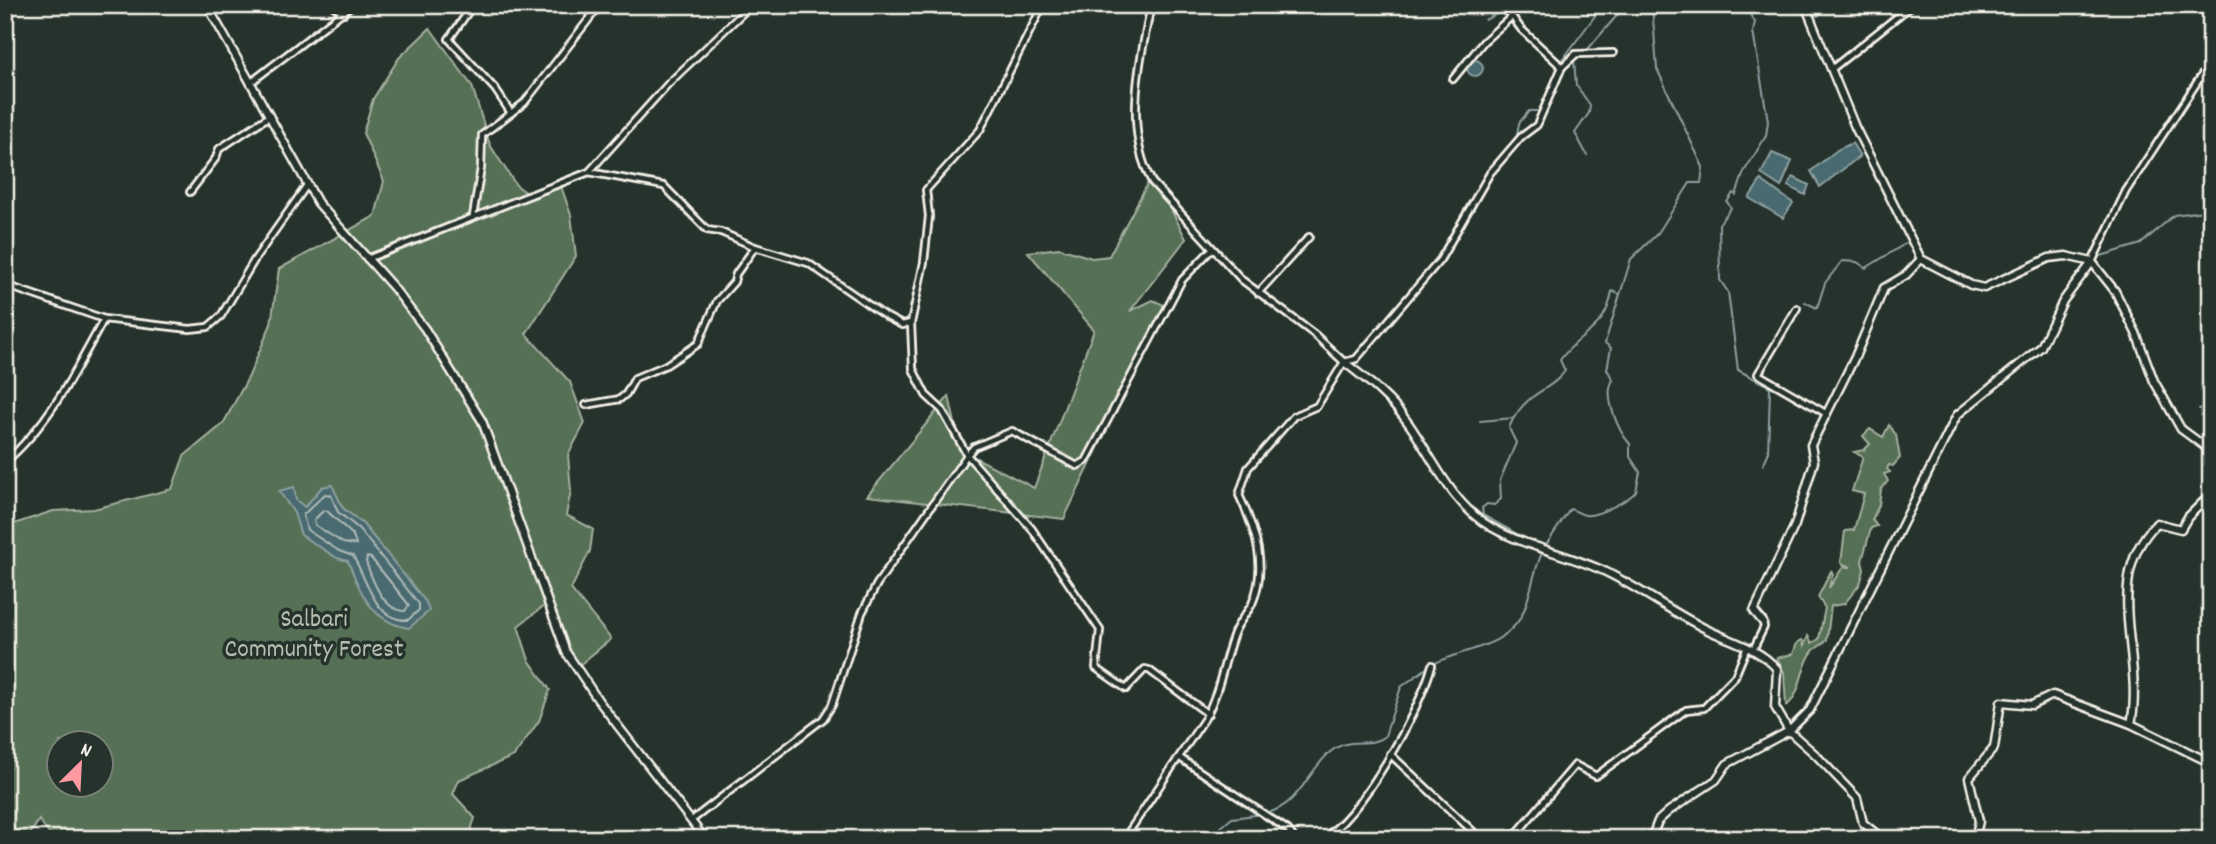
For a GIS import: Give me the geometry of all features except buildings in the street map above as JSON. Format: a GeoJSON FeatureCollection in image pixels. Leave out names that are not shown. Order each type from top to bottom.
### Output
{"type":"FeatureCollection","features":[{"type":"Feature","properties":{"kind":"street"},"geometry":{"type":"LineString","coordinates":[[207,5],[249,84],[326,214],[368,259],[425,329],[482,421],[566,652],[598,700],[705,839]]}},
{"type":"Feature","properties":{"kind":"street"},"geometry":{"type":"LineString","coordinates":[[332,5],[344,13]]}},
{"type":"Feature","properties":{"kind":"street"},"geometry":{"type":"LineString","coordinates":[[249,84],[352,5]]}},
{"type":"Feature","properties":{"kind":"street"},"geometry":{"type":"LineString","coordinates":[[473,5],[449,39],[495,89],[511,113]]}},
{"type":"Feature","properties":{"kind":"street"},"geometry":{"type":"LineString","coordinates":[[472,216],[481,168],[482,135],[524,103],[600,5]]}},
{"type":"Feature","properties":{"kind":"street"},"geometry":{"type":"LineString","coordinates":[[368,259],[589,172],[668,85],[751,5]]}},
{"type":"Feature","properties":{"kind":"street"},"geometry":{"type":"LineString","coordinates":[[1043,5],[980,130],[926,190],[929,216],[924,262],[911,323],[913,369],[926,395],[942,410],[967,455],[1032,529],[1100,630],[1096,668],[1126,689],[1149,670],[1208,714]]}},
{"type":"Feature","properties":{"kind":"street"},"geometry":{"type":"LineString","coordinates":[[1150,5],[1137,82],[1138,142],[1143,167],[1152,182],[1212,249],[1258,292],[1380,389],[1469,511],[1490,527],[1533,548],[1605,572],[1707,629],[1750,648],[1777,669],[1775,707],[1789,732],[1816,755],[1857,798],[1863,823],[1883,839]]}},
{"type":"Feature","properties":{"kind":"street"},"geometry":{"type":"LineString","coordinates":[[1805,5],[1855,127],[1921,259],[1971,285],[1984,288],[2049,258],[2066,256],[2092,262],[2115,291],[2154,381],[2181,429],[2211,451]]}},
{"type":"Feature","properties":{"kind":"street"},"geometry":{"type":"LineString","coordinates":[[1833,68],[1912,5]]}},
{"type":"Feature","properties":{"kind":"street"},"geometry":{"type":"LineString","coordinates":[[1504,7],[1510,18],[1558,63]]}},
{"type":"Feature","properties":{"kind":"street"},"geometry":{"type":"LineString","coordinates":[[1453,79],[1484,41],[1510,18]]}},
{"type":"Feature","properties":{"kind":"street"},"geometry":{"type":"LineString","coordinates":[[1124,839],[1208,714],[1216,697],[1233,637],[1254,598],[1262,569],[1252,523],[1240,495],[1242,481],[1254,461],[1294,416],[1317,406],[1344,362],[1356,359],[1440,260],[1482,183],[1505,153],[1537,125],[1558,63],[1576,54],[1613,53]]}},
{"type":"Feature","properties":{"kind":"street"},"geometry":{"type":"LineString","coordinates":[[1651,839],[1658,821],[1716,780],[1727,764],[1789,732],[1810,710],[1957,415],[2041,346],[2063,301],[2092,262],[2126,191],[2211,61]]}},
{"type":"Feature","properties":{"kind":"street"},"geometry":{"type":"LineString","coordinates":[[190,192],[216,159],[219,149],[268,117]]}},
{"type":"Feature","properties":{"kind":"street"},"geometry":{"type":"LineString","coordinates":[[589,172],[664,186],[708,230],[721,232],[755,247],[808,263],[886,316],[902,325],[911,323]]}},
{"type":"Feature","properties":{"kind":"street"},"geometry":{"type":"LineString","coordinates":[[5,285],[104,319],[190,328],[215,324],[307,185]]}},
{"type":"Feature","properties":{"kind":"street"},"geometry":{"type":"LineString","coordinates":[[1258,292],[1309,237]]}},
{"type":"Feature","properties":{"kind":"street"},"geometry":{"type":"LineString","coordinates":[[586,405],[620,398],[626,394],[635,378],[666,365],[698,344],[717,301],[734,282],[736,274],[755,247]]}},
{"type":"Feature","properties":{"kind":"street"},"geometry":{"type":"LineString","coordinates":[[692,820],[823,719],[832,705],[862,613],[872,594],[932,501],[974,447],[1012,431],[1077,466],[1086,461],[1177,289],[1212,249]]}},
{"type":"Feature","properties":{"kind":"street"},"geometry":{"type":"LineString","coordinates":[[1513,839],[1574,765],[1596,776],[1686,710],[1704,708],[1735,676],[1764,628],[1763,622],[1754,611],[1796,525],[1814,462],[1811,445],[1884,288],[1906,275],[1921,259]]}},
{"type":"Feature","properties":{"kind":"street"},"geometry":{"type":"LineString","coordinates":[[1797,307],[1758,374],[1827,414]]}},
{"type":"Feature","properties":{"kind":"street"},"geometry":{"type":"LineString","coordinates":[[5,462],[35,433],[78,367],[104,319]]}},
{"type":"Feature","properties":{"kind":"street"},"geometry":{"type":"LineString","coordinates":[[2131,724],[2136,701],[2127,629],[2127,586],[2140,539],[2157,523],[2181,529],[2188,517],[2211,494]]}},
{"type":"Feature","properties":{"kind":"street"},"geometry":{"type":"LineString","coordinates":[[1321,839],[1343,824],[1390,754],[1418,707],[1432,665]]}},
{"type":"Feature","properties":{"kind":"street"},"geometry":{"type":"LineString","coordinates":[[1975,839],[1979,821],[1969,778],[1994,748],[2000,702],[2032,705],[2053,695],[2131,724],[2211,762]]}},
{"type":"Feature","properties":{"kind":"street"},"geometry":{"type":"LineString","coordinates":[[1390,754],[1481,839]]}},
{"type":"Feature","properties":{"kind":"street"},"geometry":{"type":"LineString","coordinates":[[1180,758],[1288,830],[1295,839]]}},
{"type":"Feature","properties":{"kind":"green space","name":"Salbari Community Forest"},"geometry":{"type":"Polygon","coordinates":[[[430,28],[472,86],[490,145],[516,185],[531,196],[561,186],[571,215],[576,256],[526,334],[570,382],[585,423],[568,455],[571,491],[566,515],[593,529],[590,551],[571,589],[611,639],[577,667],[549,602],[518,626],[529,660],[550,690],[539,721],[514,756],[459,780],[453,794],[475,818],[468,839],[53,839],[39,820],[27,839],[6,839],[5,527],[53,511],[94,509],[172,489],[184,456],[223,424],[249,376],[271,324],[279,269],[375,216],[384,181],[363,133],[373,99],[399,58],[430,28]]]}},
{"type":"Feature","properties":{"kind":"green space"},"geometry":{"type":"Polygon","coordinates":[[[1150,179],[1163,193],[1186,239],[1130,311],[1153,300],[1166,306],[1064,519],[867,496],[949,396],[961,450],[1034,488],[1094,330],[1028,252],[1059,248],[1092,258],[1109,256],[1150,179]]]}},
{"type":"Feature","properties":{"kind":"green space"},"geometry":{"type":"Polygon","coordinates":[[[1889,425],[1896,435],[1900,458],[1893,466],[1889,465],[1887,469],[1890,472],[1884,474],[1888,481],[1881,490],[1879,505],[1872,520],[1877,526],[1871,528],[1862,561],[1864,570],[1860,584],[1844,604],[1831,606],[1827,640],[1809,657],[1795,695],[1786,706],[1784,672],[1777,658],[1793,654],[1797,643],[1802,640],[1804,646],[1808,636],[1812,643],[1819,639],[1825,608],[1818,597],[1831,571],[1833,574],[1829,588],[1843,567],[1851,567],[1841,563],[1845,531],[1854,530],[1864,494],[1852,491],[1863,457],[1854,452],[1864,450],[1870,444],[1863,436],[1870,429],[1883,437],[1889,425]]]}},
{"type":"Feature","properties":{"kind":"water"},"geometry":{"type":"Polygon","coordinates":[[[1475,60],[1481,62],[1481,74],[1475,76],[1469,74],[1467,68],[1469,62],[1475,60]]]}},
{"type":"Feature","properties":{"kind":"water"},"geometry":{"type":"Polygon","coordinates":[[[1852,143],[1860,156],[1820,187],[1811,171],[1837,150],[1852,143]]]}},
{"type":"Feature","properties":{"kind":"water"},"geometry":{"type":"Polygon","coordinates":[[[1772,153],[1792,161],[1781,187],[1761,174],[1772,153]]]}},
{"type":"Feature","properties":{"kind":"water"},"geometry":{"type":"Polygon","coordinates":[[[1793,177],[1809,185],[1805,195],[1788,186],[1793,177]]]}},
{"type":"Feature","properties":{"kind":"water"},"geometry":{"type":"Polygon","coordinates":[[[1761,180],[1793,203],[1783,218],[1749,198],[1761,180]]]}},
{"type":"Feature","properties":{"kind":"water"},"geometry":{"type":"Polygon","coordinates":[[[332,485],[343,508],[363,524],[426,602],[429,611],[409,628],[385,620],[376,613],[363,595],[348,561],[337,558],[301,535],[294,513],[279,491],[294,487],[296,500],[305,507],[322,487],[332,485]]]}},
{"type":"Feature","properties":{"kind":"waterway"},"geometry":{"type":"LineString","coordinates":[[1485,20],[1513,5]]}},
{"type":"Feature","properties":{"kind":"waterway"},"geometry":{"type":"LineString","coordinates":[[1560,63],[1603,5]]}},
{"type":"Feature","properties":{"kind":"waterway"},"geometry":{"type":"LineString","coordinates":[[1582,52],[1588,49],[1626,5]]}},
{"type":"Feature","properties":{"kind":"waterway"},"geometry":{"type":"LineString","coordinates":[[1544,548],[1570,509],[1590,515],[1620,503],[1636,491],[1640,472],[1630,457],[1630,444],[1613,413],[1610,395],[1613,380],[1607,369],[1611,348],[1605,343],[1631,259],[1658,233],[1690,183],[1701,183],[1703,167],[1657,69],[1652,5]]}},
{"type":"Feature","properties":{"kind":"waterway"},"geometry":{"type":"LineString","coordinates":[[1744,5],[1755,22],[1753,32],[1768,121],[1766,136],[1744,172],[1736,195],[1733,193],[1727,202],[1731,208],[1719,224],[1720,280],[1728,292],[1738,370],[1770,387],[1768,454],[1763,465]]}},
{"type":"Feature","properties":{"kind":"waterway"},"geometry":{"type":"LineString","coordinates":[[1810,5],[1814,15],[1818,16],[1828,5]]}},
{"type":"Feature","properties":{"kind":"waterway"},"geometry":{"type":"LineString","coordinates":[[1500,10],[1506,18]]}},
{"type":"Feature","properties":{"kind":"waterway"},"geometry":{"type":"LineString","coordinates":[[1509,22],[1556,65]]}},
{"type":"Feature","properties":{"kind":"waterway"},"geometry":{"type":"LineString","coordinates":[[1574,60],[1576,85],[1590,105],[1589,113],[1575,133],[1587,155]]}},
{"type":"Feature","properties":{"kind":"waterway"},"geometry":{"type":"LineString","coordinates":[[1517,135],[1519,123],[1529,111],[1540,111]]}},
{"type":"Feature","properties":{"kind":"waterway"},"geometry":{"type":"LineString","coordinates":[[2101,256],[2141,244],[2174,215],[2211,210]]}},
{"type":"Feature","properties":{"kind":"waterway"},"geometry":{"type":"LineString","coordinates":[[1805,302],[1817,308],[1825,283],[1842,261],[1857,262],[1866,268],[1908,242]]}},
{"type":"Feature","properties":{"kind":"waterway"},"geometry":{"type":"LineString","coordinates":[[1480,421],[1514,418],[1526,402],[1554,383],[1565,371],[1560,360],[1598,323],[1609,304],[1612,291],[1619,294]]}},
{"type":"Feature","properties":{"kind":"waterway"},"geometry":{"type":"LineString","coordinates":[[2199,409],[2211,405]]}},
{"type":"Feature","properties":{"kind":"waterway"},"geometry":{"type":"LineString","coordinates":[[1513,419],[1509,428],[1516,443],[1500,480],[1501,499],[1494,505],[1487,504],[1482,508],[1483,515],[1537,545]]}},
{"type":"Feature","properties":{"kind":"waterway"},"geometry":{"type":"LineString","coordinates":[[1433,664],[1494,641],[1514,626],[1525,608],[1542,553]]}},
{"type":"Feature","properties":{"kind":"waterway"},"geometry":{"type":"LineString","coordinates":[[1267,813],[1278,809],[1295,796],[1321,761],[1336,748],[1351,743],[1372,742],[1385,736],[1401,687],[1428,667]]}},
{"type":"Feature","properties":{"kind":"waterway"},"geometry":{"type":"LineString","coordinates":[[1207,839],[1232,818],[1262,814]]}}]}
